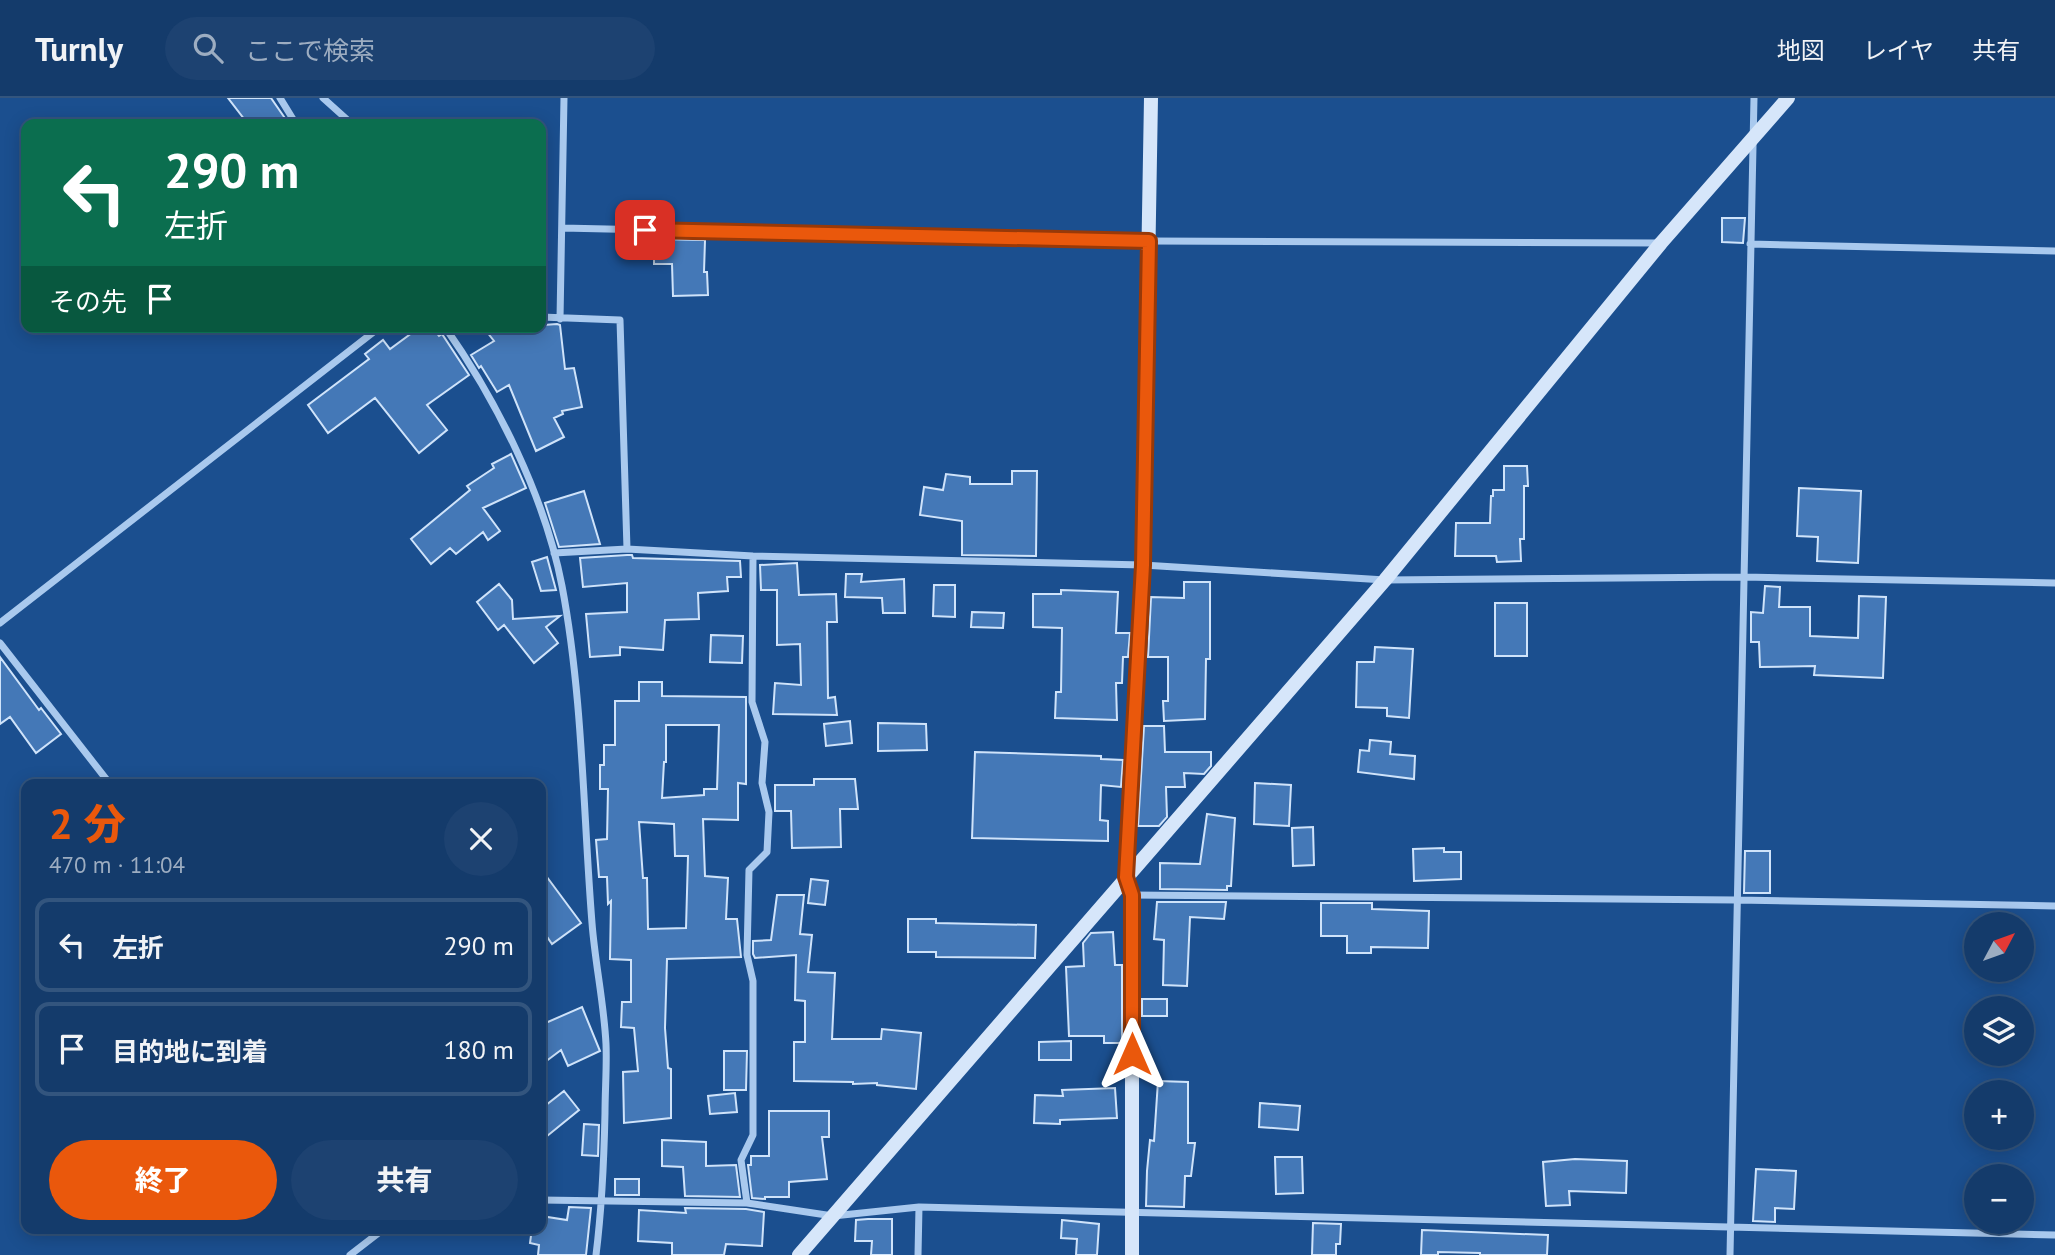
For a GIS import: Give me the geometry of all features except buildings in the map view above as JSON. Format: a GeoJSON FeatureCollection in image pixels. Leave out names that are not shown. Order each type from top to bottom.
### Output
{"type":"FeatureCollection","features":[{"type":"Feature","properties":{"kind":"street"},"geometry":{"type":"LineString","coordinates":[[280,98],[293,119]]}},
{"type":"Feature","properties":{"kind":"street"},"geometry":{"type":"LineString","coordinates":[[323,98],[346,119]]}},
{"type":"Feature","properties":{"kind":"street"},"geometry":{"type":"LineString","coordinates":[[560,319],[564,98]]}},
{"type":"Feature","properties":{"kind":"street"},"geometry":{"type":"LineString","coordinates":[[1132,1255],[1132,895],[1126,877],[1143,565],[1151,98]]}},
{"type":"Feature","properties":{"kind":"street"},"geometry":{"type":"LineString","coordinates":[[1730,1255],[1754,98]]}},
{"type":"Feature","properties":{"kind":"street"},"geometry":{"type":"LineString","coordinates":[[799,1255],[1385,580],[1661,243],[1788,98]]}},
{"type":"Feature","properties":{"kind":"street"},"geometry":{"type":"LineString","coordinates":[[562,228],[1149,241],[1661,243]]}},
{"type":"Feature","properties":{"kind":"street"},"geometry":{"type":"LineString","coordinates":[[1750,244],[2055,251]]}},
{"type":"Feature","properties":{"kind":"street"},"geometry":{"type":"LineString","coordinates":[[546,318],[620,320],[627,549]]}},
{"type":"Feature","properties":{"kind":"street"},"geometry":{"type":"LineString","coordinates":[[0,623],[372,333]]}},
{"type":"Feature","properties":{"kind":"street"},"geometry":{"type":"LineString","coordinates":[[449,333],[486,390],[522,462],[554,553],[562,586],[575,672],[592,924],[606,1044],[603,1202],[596,1255]]}},
{"type":"Feature","properties":{"kind":"street"},"geometry":{"type":"LineString","coordinates":[[554,553],[627,549],[753,556],[1143,565],[1385,580],[1744,577],[2055,583]]}},
{"type":"Feature","properties":{"kind":"street"},"geometry":{"type":"LineString","coordinates":[[747,1203],[741,1160],[753,1135],[753,981],[747,954],[748,883],[749,870],[767,852],[769,812],[762,783],[765,742],[752,702],[753,556]]}},
{"type":"Feature","properties":{"kind":"street"},"geometry":{"type":"LineString","coordinates":[[0,643],[106,779]]}},
{"type":"Feature","properties":{"kind":"street"},"geometry":{"type":"LineString","coordinates":[[1132,895],[1737,900],[2055,906]]}},
{"type":"Feature","properties":{"kind":"street"},"geometry":{"type":"LineString","coordinates":[[546,1200],[747,1203],[833,1216],[919,1207],[2055,1235]]}},
{"type":"Feature","properties":{"kind":"street"},"geometry":{"type":"LineString","coordinates":[[918,1255],[919,1207]]}},
{"type":"Feature","properties":{"kind":"street"},"geometry":{"type":"LineString","coordinates":[[350,1255],[378,1234]]}},
{"type":"Feature","properties":{"kind":"route"},"geometry":{"type":"LineString","coordinates":[[645,230],[1149,241],[1143,565],[1126,877],[1132,895],[1132,1054]]}}]}
